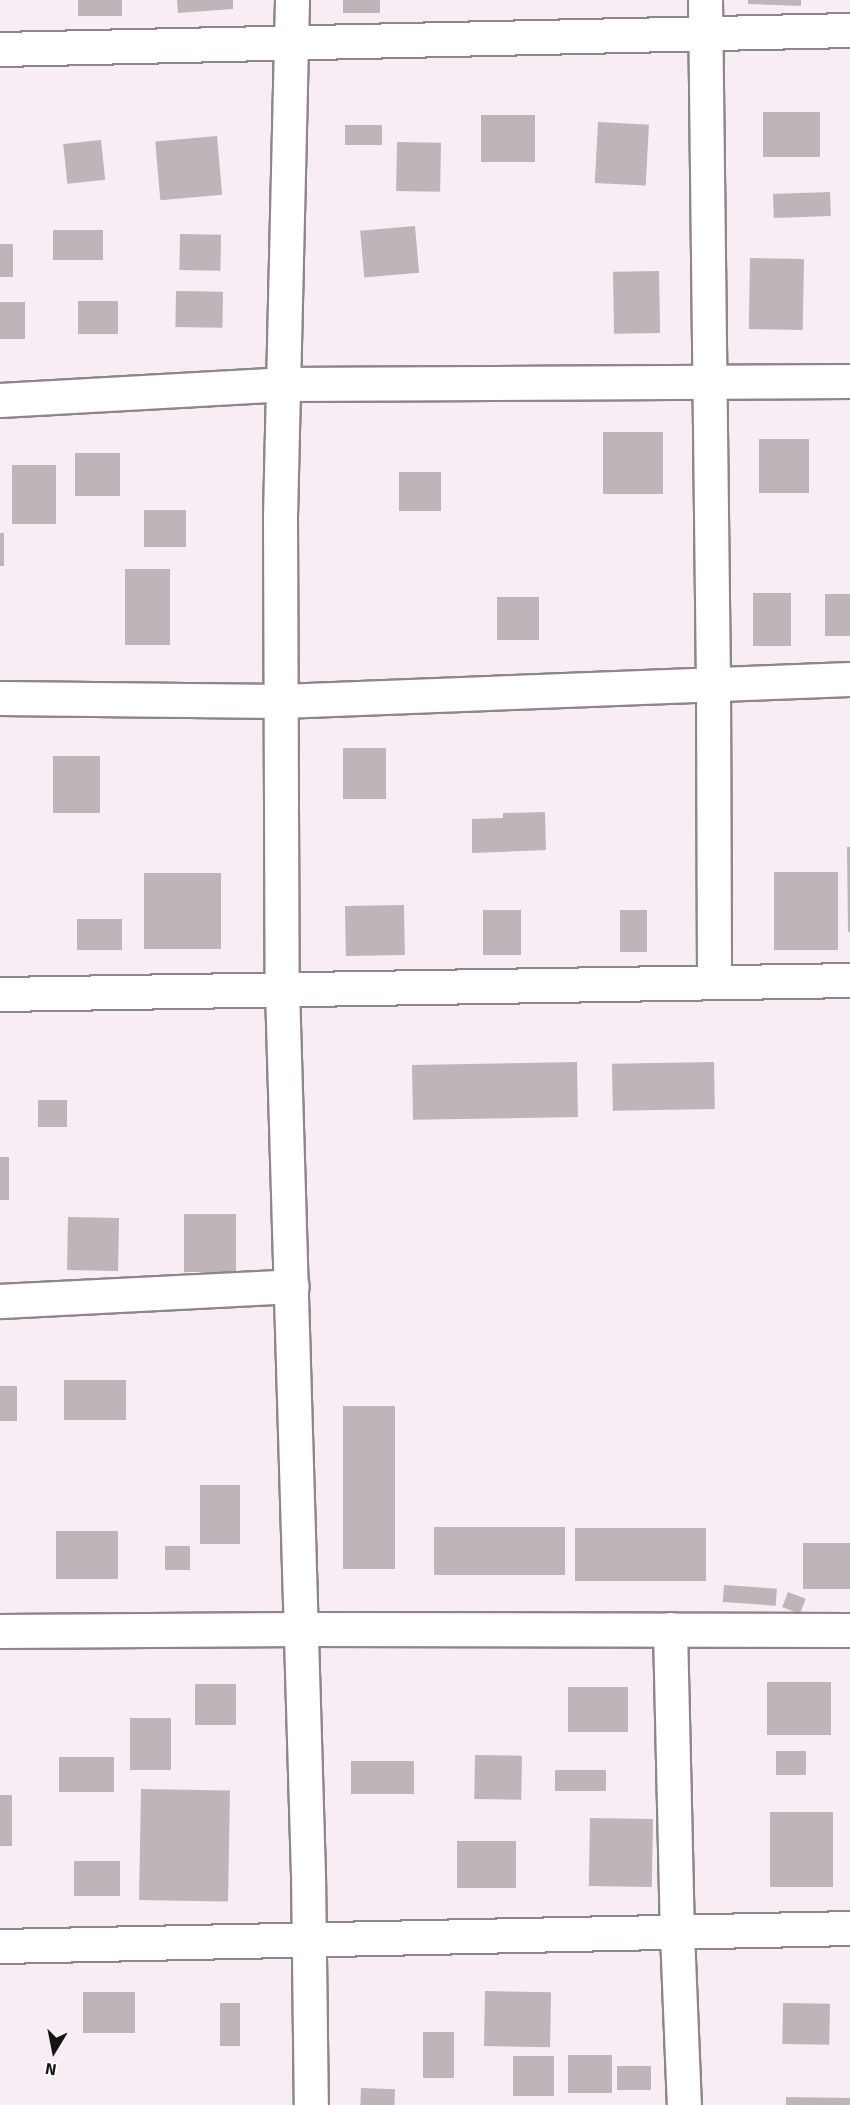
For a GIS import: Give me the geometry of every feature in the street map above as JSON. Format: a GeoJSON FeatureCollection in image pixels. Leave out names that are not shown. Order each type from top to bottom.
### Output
{"type":"FeatureCollection","features":[{"type":"Feature","properties":{"kind":"street"},"geometry":{"type":"LineString","coordinates":[[292,0],[283,384],[282,989],[309,1940],[310,2105]]}},
{"type":"Feature","properties":{"kind":"street"},"geometry":{"type":"LineString","coordinates":[[705,0],[714,982]]}},
{"type":"Feature","properties":{"kind":"street"},"geometry":{"type":"LineString","coordinates":[[0,49],[850,30]]}},
{"type":"Feature","properties":{"kind":"street"},"geometry":{"type":"LineString","coordinates":[[0,400],[283,384],[850,381]]}},
{"type":"Feature","properties":{"kind":"street"},"geometry":{"type":"LineString","coordinates":[[0,698],[281,701],[850,679]]}},
{"type":"Feature","properties":{"kind":"street"},"geometry":{"type":"LineString","coordinates":[[0,994],[850,980]]}},
{"type":"Feature","properties":{"kind":"street"},"geometry":{"type":"LineString","coordinates":[[0,1300],[292,1286]]}},
{"type":"Feature","properties":{"kind":"street"},"geometry":{"type":"LineString","coordinates":[[670,1629],[677,1933],[684,2105]]}},
{"type":"Feature","properties":{"kind":"street"},"geometry":{"type":"LineString","coordinates":[[0,1631],[850,1630]]}},
{"type":"Feature","properties":{"kind":"street"},"geometry":{"type":"LineString","coordinates":[[0,1946],[850,1928]]}},
{"type":"Feature","properties":{"kind":"building"},"geometry":{"type":"Polygon","coordinates":[[[78,0],[122,0],[122,16],[78,16],[78,0]]]}},
{"type":"Feature","properties":{"kind":"building"},"geometry":{"type":"Polygon","coordinates":[[[177,0],[233,0],[233,9],[178,13],[177,0]]]}},
{"type":"Feature","properties":{"kind":"building"},"geometry":{"type":"Polygon","coordinates":[[[343,0],[380,0],[380,13],[343,13],[343,0]]]}},
{"type":"Feature","properties":{"kind":"building"},"geometry":{"type":"Polygon","coordinates":[[[748,0],[801,0],[801,6],[748,4],[748,0]]]}},
{"type":"Feature","properties":{"kind":"building"},"geometry":{"type":"Polygon","coordinates":[[[763,112],[820,112],[820,157],[763,157],[763,112]]]}},
{"type":"Feature","properties":{"kind":"building"},"geometry":{"type":"Polygon","coordinates":[[[481,115],[535,115],[535,162],[481,162],[481,115]]]}},
{"type":"Feature","properties":{"kind":"building"},"geometry":{"type":"Polygon","coordinates":[[[598,122],[649,125],[646,186],[595,183],[598,122]]]}},
{"type":"Feature","properties":{"kind":"building"},"geometry":{"type":"Polygon","coordinates":[[[345,125],[382,125],[382,145],[345,145],[345,125]]]}},
{"type":"Feature","properties":{"kind":"building"},"geometry":{"type":"Polygon","coordinates":[[[217,136],[222,195],[160,200],[155,141],[217,136]]]}},
{"type":"Feature","properties":{"kind":"building"},"geometry":{"type":"Polygon","coordinates":[[[101,140],[105,180],[67,184],[63,144],[101,140]]]}},
{"type":"Feature","properties":{"kind":"building"},"geometry":{"type":"Polygon","coordinates":[[[397,142],[441,143],[440,192],[396,191],[397,142]]]}},
{"type":"Feature","properties":{"kind":"building"},"geometry":{"type":"Polygon","coordinates":[[[830,192],[831,216],[774,218],[773,194],[830,192]]]}},
{"type":"Feature","properties":{"kind":"building"},"geometry":{"type":"Polygon","coordinates":[[[415,226],[419,273],[364,278],[360,231],[415,226]]]}},
{"type":"Feature","properties":{"kind":"building"},"geometry":{"type":"Polygon","coordinates":[[[53,230],[103,230],[103,260],[53,260],[53,230]]]}},
{"type":"Feature","properties":{"kind":"building"},"geometry":{"type":"Polygon","coordinates":[[[180,234],[221,235],[220,271],[179,270],[180,234]]]}},
{"type":"Feature","properties":{"kind":"building"},"geometry":{"type":"Polygon","coordinates":[[[0,244],[13,244],[13,277],[0,277],[0,244]]]}},
{"type":"Feature","properties":{"kind":"building"},"geometry":{"type":"Polygon","coordinates":[[[750,258],[804,259],[803,330],[749,329],[750,258]]]}},
{"type":"Feature","properties":{"kind":"building"},"geometry":{"type":"Polygon","coordinates":[[[659,271],[660,333],[614,334],[613,272],[659,271]]]}},
{"type":"Feature","properties":{"kind":"building"},"geometry":{"type":"Polygon","coordinates":[[[176,291],[223,292],[222,328],[175,327],[176,291]]]}},
{"type":"Feature","properties":{"kind":"building"},"geometry":{"type":"Polygon","coordinates":[[[78,301],[118,301],[118,334],[78,334],[78,301]]]}},
{"type":"Feature","properties":{"kind":"building"},"geometry":{"type":"Polygon","coordinates":[[[0,302],[25,302],[25,339],[0,339],[0,302]]]}},
{"type":"Feature","properties":{"kind":"building"},"geometry":{"type":"Polygon","coordinates":[[[603,432],[663,432],[663,494],[603,494],[603,432]]]}},
{"type":"Feature","properties":{"kind":"building"},"geometry":{"type":"Polygon","coordinates":[[[759,439],[809,439],[809,493],[759,493],[759,439]]]}},
{"type":"Feature","properties":{"kind":"building"},"geometry":{"type":"Polygon","coordinates":[[[75,453],[120,453],[120,496],[75,496],[75,453]]]}},
{"type":"Feature","properties":{"kind":"building"},"geometry":{"type":"Polygon","coordinates":[[[12,465],[56,465],[56,524],[12,524],[12,465]]]}},
{"type":"Feature","properties":{"kind":"building"},"geometry":{"type":"Polygon","coordinates":[[[399,472],[441,472],[441,511],[399,511],[399,472]]]}},
{"type":"Feature","properties":{"kind":"building"},"geometry":{"type":"Polygon","coordinates":[[[144,510],[186,510],[186,547],[144,547],[144,510]]]}},
{"type":"Feature","properties":{"kind":"building"},"geometry":{"type":"Polygon","coordinates":[[[0,533],[4,533],[4,566],[0,566],[0,533]]]}},
{"type":"Feature","properties":{"kind":"building"},"geometry":{"type":"Polygon","coordinates":[[[125,569],[170,569],[170,645],[125,645],[125,569]]]}},
{"type":"Feature","properties":{"kind":"building"},"geometry":{"type":"Polygon","coordinates":[[[753,593],[791,593],[791,646],[753,646],[753,593]]]}},
{"type":"Feature","properties":{"kind":"building"},"geometry":{"type":"Polygon","coordinates":[[[825,594],[850,594],[850,636],[825,636],[825,594]]]}},
{"type":"Feature","properties":{"kind":"building"},"geometry":{"type":"Polygon","coordinates":[[[497,597],[539,597],[539,640],[497,640],[497,597]]]}},
{"type":"Feature","properties":{"kind":"building"},"geometry":{"type":"Polygon","coordinates":[[[343,748],[386,748],[386,799],[343,799],[343,748]]]}},
{"type":"Feature","properties":{"kind":"building"},"geometry":{"type":"Polygon","coordinates":[[[53,756],[100,756],[100,813],[53,813],[53,756]]]}},
{"type":"Feature","properties":{"kind":"building"},"geometry":{"type":"Polygon","coordinates":[[[545,812],[546,850],[472,853],[472,819],[503,818],[503,813],[545,812]]]}},
{"type":"Feature","properties":{"kind":"building"},"geometry":{"type":"Polygon","coordinates":[[[847,847],[850,847],[850,932],[848,932],[847,847]]]}},
{"type":"Feature","properties":{"kind":"building"},"geometry":{"type":"Polygon","coordinates":[[[774,872],[838,872],[838,950],[774,950],[774,872]]]}},
{"type":"Feature","properties":{"kind":"building"},"geometry":{"type":"Polygon","coordinates":[[[144,873],[221,873],[221,949],[144,949],[144,873]]]}},
{"type":"Feature","properties":{"kind":"building"},"geometry":{"type":"Polygon","coordinates":[[[404,905],[405,955],[346,956],[345,906],[404,905]]]}},
{"type":"Feature","properties":{"kind":"building"},"geometry":{"type":"Polygon","coordinates":[[[483,910],[521,910],[521,955],[483,955],[483,910]]]}},
{"type":"Feature","properties":{"kind":"building"},"geometry":{"type":"Polygon","coordinates":[[[620,910],[647,910],[647,952],[620,952],[620,910]]]}},
{"type":"Feature","properties":{"kind":"building"},"geometry":{"type":"Polygon","coordinates":[[[77,919],[122,919],[122,950],[77,950],[77,919]]]}},
{"type":"Feature","properties":{"kind":"building"},"geometry":{"type":"Polygon","coordinates":[[[577,1062],[578,1117],[413,1120],[412,1065],[577,1062]]]}},
{"type":"Feature","properties":{"kind":"building"},"geometry":{"type":"Polygon","coordinates":[[[714,1062],[715,1109],[613,1111],[612,1064],[714,1062]]]}},
{"type":"Feature","properties":{"kind":"building"},"geometry":{"type":"Polygon","coordinates":[[[38,1100],[67,1100],[67,1127],[38,1127],[38,1100]]]}},
{"type":"Feature","properties":{"kind":"building"},"geometry":{"type":"Polygon","coordinates":[[[0,1157],[9,1157],[9,1200],[0,1200],[0,1157]]]}},
{"type":"Feature","properties":{"kind":"building"},"geometry":{"type":"Polygon","coordinates":[[[184,1214],[236,1214],[236,1272],[184,1272],[184,1214]]]}},
{"type":"Feature","properties":{"kind":"building"},"geometry":{"type":"Polygon","coordinates":[[[68,1217],[119,1218],[118,1271],[67,1270],[68,1217]]]}},
{"type":"Feature","properties":{"kind":"building"},"geometry":{"type":"Polygon","coordinates":[[[64,1380],[126,1380],[126,1420],[64,1420],[64,1380]]]}},
{"type":"Feature","properties":{"kind":"building"},"geometry":{"type":"Polygon","coordinates":[[[0,1386],[17,1386],[17,1421],[0,1421],[0,1386]]]}},
{"type":"Feature","properties":{"kind":"building"},"geometry":{"type":"Polygon","coordinates":[[[343,1406],[395,1406],[395,1569],[343,1569],[343,1406]]]}},
{"type":"Feature","properties":{"kind":"building"},"geometry":{"type":"Polygon","coordinates":[[[200,1485],[240,1485],[240,1544],[200,1544],[200,1485]]]}},
{"type":"Feature","properties":{"kind":"building"},"geometry":{"type":"Polygon","coordinates":[[[434,1527],[565,1527],[565,1575],[434,1575],[434,1527]]]}},
{"type":"Feature","properties":{"kind":"building"},"geometry":{"type":"Polygon","coordinates":[[[575,1528],[706,1528],[706,1581],[575,1581],[575,1528]]]}},
{"type":"Feature","properties":{"kind":"building"},"geometry":{"type":"Polygon","coordinates":[[[56,1531],[118,1531],[118,1579],[56,1579],[56,1531]]]}},
{"type":"Feature","properties":{"kind":"building"},"geometry":{"type":"Polygon","coordinates":[[[803,1543],[850,1543],[850,1589],[803,1589],[803,1543]]]}},
{"type":"Feature","properties":{"kind":"building"},"geometry":{"type":"Polygon","coordinates":[[[165,1546],[190,1546],[190,1570],[165,1570],[165,1546]]]}},
{"type":"Feature","properties":{"kind":"building"},"geometry":{"type":"Polygon","coordinates":[[[724,1585],[777,1589],[776,1606],[723,1602],[724,1585]]]}},
{"type":"Feature","properties":{"kind":"building"},"geometry":{"type":"Polygon","coordinates":[[[788,1592],[806,1599],[800,1614],[782,1607],[788,1592]]]}},
{"type":"Feature","properties":{"kind":"building"},"geometry":{"type":"Polygon","coordinates":[[[767,1682],[831,1682],[831,1735],[767,1735],[767,1682]]]}},
{"type":"Feature","properties":{"kind":"building"},"geometry":{"type":"Polygon","coordinates":[[[195,1684],[236,1684],[236,1725],[195,1725],[195,1684]]]}},
{"type":"Feature","properties":{"kind":"building"},"geometry":{"type":"Polygon","coordinates":[[[568,1687],[628,1687],[628,1732],[568,1732],[568,1687]]]}},
{"type":"Feature","properties":{"kind":"building"},"geometry":{"type":"Polygon","coordinates":[[[130,1718],[171,1718],[171,1770],[130,1770],[130,1718]]]}},
{"type":"Feature","properties":{"kind":"building"},"geometry":{"type":"Polygon","coordinates":[[[776,1751],[806,1751],[806,1775],[776,1775],[776,1751]]]}},
{"type":"Feature","properties":{"kind":"building"},"geometry":{"type":"Polygon","coordinates":[[[475,1755],[522,1756],[521,1800],[474,1799],[475,1755]]]}},
{"type":"Feature","properties":{"kind":"building"},"geometry":{"type":"Polygon","coordinates":[[[59,1757],[114,1757],[114,1792],[59,1792],[59,1757]]]}},
{"type":"Feature","properties":{"kind":"building"},"geometry":{"type":"Polygon","coordinates":[[[351,1761],[414,1761],[414,1794],[351,1794],[351,1761]]]}},
{"type":"Feature","properties":{"kind":"building"},"geometry":{"type":"Polygon","coordinates":[[[555,1770],[606,1770],[606,1791],[555,1791],[555,1770]]]}},
{"type":"Feature","properties":{"kind":"building"},"geometry":{"type":"Polygon","coordinates":[[[141,1789],[230,1791],[228,1902],[139,1900],[141,1789]]]}},
{"type":"Feature","properties":{"kind":"building"},"geometry":{"type":"Polygon","coordinates":[[[0,1795],[12,1795],[12,1846],[0,1846],[0,1795]]]}},
{"type":"Feature","properties":{"kind":"building"},"geometry":{"type":"Polygon","coordinates":[[[770,1812],[833,1812],[833,1887],[770,1887],[770,1812]]]}},
{"type":"Feature","properties":{"kind":"building"},"geometry":{"type":"Polygon","coordinates":[[[590,1818],[653,1819],[652,1887],[589,1886],[590,1818]]]}},
{"type":"Feature","properties":{"kind":"building"},"geometry":{"type":"Polygon","coordinates":[[[457,1841],[516,1841],[516,1888],[457,1888],[457,1841]]]}},
{"type":"Feature","properties":{"kind":"building"},"geometry":{"type":"Polygon","coordinates":[[[74,1861],[120,1861],[120,1896],[74,1896],[74,1861]]]}},
{"type":"Feature","properties":{"kind":"building"},"geometry":{"type":"Polygon","coordinates":[[[485,1991],[551,1992],[550,2047],[484,2046],[485,1991]]]}},
{"type":"Feature","properties":{"kind":"building"},"geometry":{"type":"Polygon","coordinates":[[[83,1992],[135,1992],[135,2033],[83,2033],[83,1992]]]}},
{"type":"Feature","properties":{"kind":"building"},"geometry":{"type":"Polygon","coordinates":[[[220,2003],[240,2003],[240,2046],[220,2046],[220,2003]]]}},
{"type":"Feature","properties":{"kind":"building"},"geometry":{"type":"Polygon","coordinates":[[[783,2003],[830,2004],[829,2045],[782,2044],[783,2003]]]}},
{"type":"Feature","properties":{"kind":"building"},"geometry":{"type":"Polygon","coordinates":[[[423,2032],[454,2032],[454,2078],[423,2078],[423,2032]]]}},
{"type":"Feature","properties":{"kind":"building"},"geometry":{"type":"Polygon","coordinates":[[[568,2055],[612,2055],[612,2093],[568,2093],[568,2055]]]}},
{"type":"Feature","properties":{"kind":"building"},"geometry":{"type":"Polygon","coordinates":[[[513,2056],[554,2056],[554,2096],[513,2096],[513,2056]]]}},
{"type":"Feature","properties":{"kind":"building"},"geometry":{"type":"Polygon","coordinates":[[[617,2066],[651,2066],[651,2090],[617,2090],[617,2066]]]}},
{"type":"Feature","properties":{"kind":"building"},"geometry":{"type":"Polygon","coordinates":[[[361,2088],[395,2089],[394,2105],[360,2105],[361,2088]]]}},
{"type":"Feature","properties":{"kind":"building"},"geometry":{"type":"Polygon","coordinates":[[[786,2097],[850,2098],[850,2105],[786,2105],[786,2097]]]}}]}
